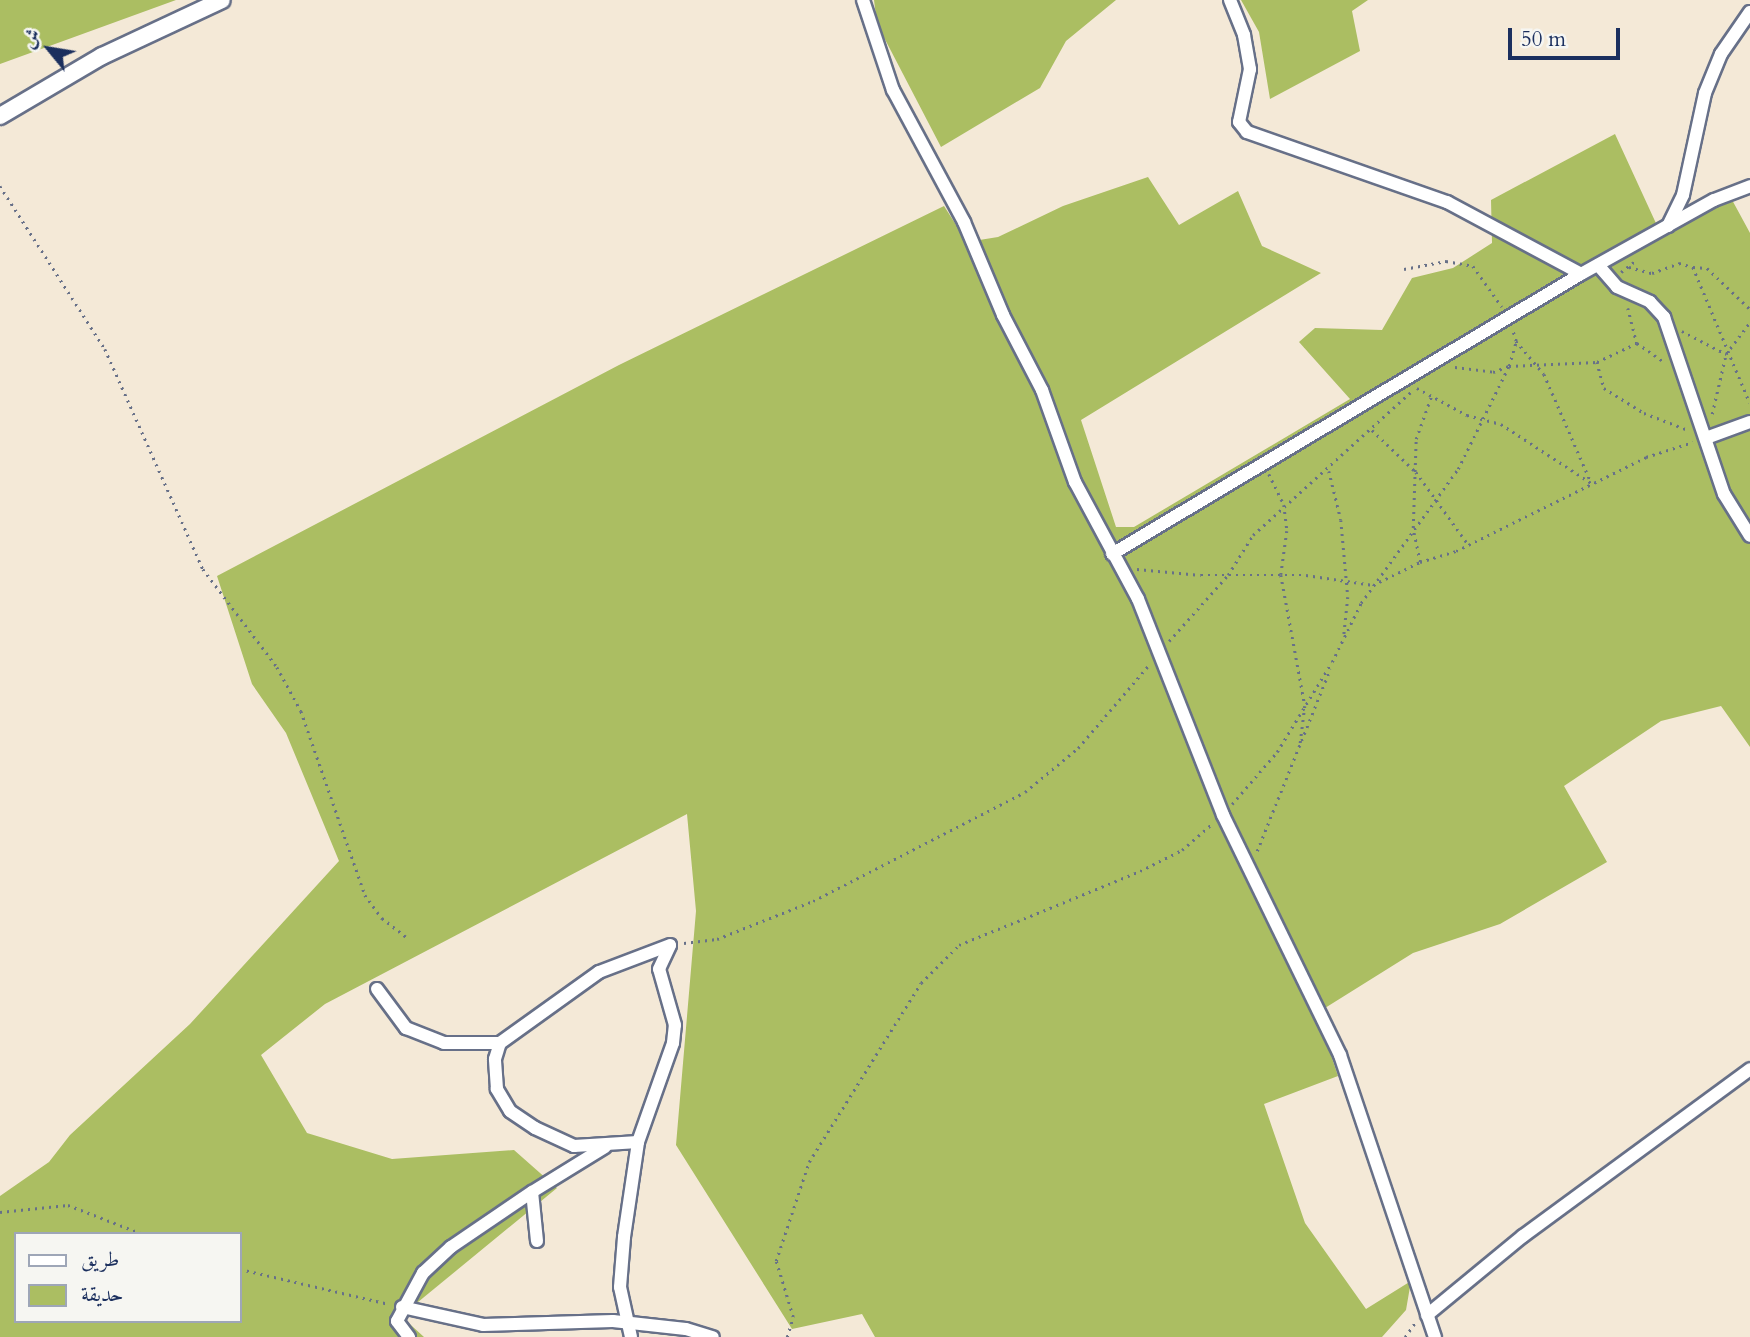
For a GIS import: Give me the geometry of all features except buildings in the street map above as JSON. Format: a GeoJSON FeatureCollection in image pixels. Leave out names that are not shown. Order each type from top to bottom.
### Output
{"type":"FeatureCollection","features":[{"type":"Feature","properties":{"kind":"street"},"geometry":{"type":"LineString","coordinates":[[0,116],[102,56],[222,0]]}},
{"type":"Feature","properties":{"kind":"street"},"geometry":{"type":"LineString","coordinates":[[863,0],[893,90],[964,222],[1003,315],[1042,390],[1075,482],[1121,568],[1160,652],[1223,815],[1340,1055],[1435,1337]]}},
{"type":"Feature","properties":{"kind":"street"},"geometry":{"type":"LineString","coordinates":[[1230,0],[1244,35],[1250,69],[1239,122],[1247,132],[1447,202],[1581,274]]}},
{"type":"Feature","properties":{"kind":"street"},"geometry":{"type":"LineString","coordinates":[[1668,226],[1683,195],[1704,93],[1721,54],[1750,12]]}},
{"type":"Feature","properties":{"kind":"street"},"geometry":{"type":"LineString","coordinates":[[1112,554],[1581,274],[1668,226],[1750,186]]}},
{"type":"Feature","properties":{"kind":"street"},"geometry":{"type":"LineString","coordinates":[[1598,265],[1623,291],[1656,306],[1667,323],[1724,494],[1750,536]]}},
{"type":"Feature","properties":{"kind":"street"},"geometry":{"type":"LineString","coordinates":[[1706,438],[1750,422]]}},
{"type":"Feature","properties":{"kind":"street"},"geometry":{"type":"LineString","coordinates":[[377,989],[406,1028],[444,1043],[500,1043],[599,972],[670,944]]}},
{"type":"Feature","properties":{"kind":"street"},"geometry":{"type":"LineString","coordinates":[[631,1337],[620,1287],[638,1142],[673,1043],[675,1025],[659,969],[670,944]]}},
{"type":"Feature","properties":{"kind":"street"},"geometry":{"type":"LineString","coordinates":[[500,1043],[495,1059],[497,1089],[510,1111],[574,1146],[606,1147],[638,1142]]}},
{"type":"Feature","properties":{"kind":"street"},"geometry":{"type":"LineString","coordinates":[[1427,1315],[1523,1236],[1750,1069]]}},
{"type":"Feature","properties":{"kind":"street"},"geometry":{"type":"LineString","coordinates":[[409,1337],[397,1321],[402,1307],[423,1273],[451,1247],[531,1192],[606,1147]]}},
{"type":"Feature","properties":{"kind":"street"},"geometry":{"type":"LineString","coordinates":[[531,1192],[537,1241]]}},
{"type":"Feature","properties":{"kind":"street"},"geometry":{"type":"LineString","coordinates":[[402,1307],[483,1325],[627,1322],[686,1329],[713,1337]]}},
{"type":"Feature","properties":{"kind":"path"},"geometry":{"type":"LineString","coordinates":[[0,186],[105,349],[203,569],[277,667],[301,711],[365,895],[382,918],[408,938]]}},
{"type":"Feature","properties":{"kind":"path"},"geometry":{"type":"LineString","coordinates":[[1404,269],[1446,261],[1473,266],[1508,317],[1516,341],[1535,364],[1591,483]]}},
{"type":"Feature","properties":{"kind":"path"},"geometry":{"type":"LineString","coordinates":[[1629,267],[1651,273],[1679,263],[1707,268],[1750,309]]}},
{"type":"Feature","properties":{"kind":"path"},"geometry":{"type":"LineString","coordinates":[[1693,267],[1726,354],[1750,403]]}},
{"type":"Feature","properties":{"kind":"path"},"geometry":{"type":"LineString","coordinates":[[1623,291],[1636,342],[1684,376]]}},
{"type":"Feature","properties":{"kind":"path"},"geometry":{"type":"LineString","coordinates":[[1706,438],[1726,354],[1750,322]]}},
{"type":"Feature","properties":{"kind":"path"},"geometry":{"type":"LineString","coordinates":[[1667,323],[1726,354]]}},
{"type":"Feature","properties":{"kind":"path"},"geometry":{"type":"LineString","coordinates":[[1250,867],[1344,637],[1373,585],[1458,469],[1509,366],[1516,341]]}},
{"type":"Feature","properties":{"kind":"path"},"geometry":{"type":"LineString","coordinates":[[1454,367],[1493,372],[1509,366],[1597,362],[1636,342]]}},
{"type":"Feature","properties":{"kind":"path"},"geometry":{"type":"LineString","coordinates":[[1597,362],[1604,388],[1644,413],[1706,438]]}},
{"type":"Feature","properties":{"kind":"path"},"geometry":{"type":"LineString","coordinates":[[670,944],[717,939],[813,901],[1025,792],[1078,748],[1228,575],[1253,535],[1283,505],[1329,469],[1424,380]]}},
{"type":"Feature","properties":{"kind":"path"},"geometry":{"type":"LineString","coordinates":[[1416,388],[1481,421],[1501,424],[1591,483]]}},
{"type":"Feature","properties":{"kind":"path"},"geometry":{"type":"LineString","coordinates":[[1420,562],[1413,528],[1416,439],[1431,397]]}},
{"type":"Feature","properties":{"kind":"path"},"geometry":{"type":"LineString","coordinates":[[1372,429],[1416,472],[1468,544]]}},
{"type":"Feature","properties":{"kind":"path"},"geometry":{"type":"LineString","coordinates":[[1121,568],[1228,575],[1281,575],[1373,585],[1420,562],[1468,544],[1646,457],[1706,438]]}},
{"type":"Feature","properties":{"kind":"path"},"geometry":{"type":"LineString","coordinates":[[1264,465],[1283,505],[1287,531],[1281,575],[1305,706],[1300,750]]}},
{"type":"Feature","properties":{"kind":"path"},"geometry":{"type":"LineString","coordinates":[[1329,469],[1341,520],[1347,581],[1344,637]]}},
{"type":"Feature","properties":{"kind":"path"},"geometry":{"type":"LineString","coordinates":[[787,1337],[793,1317],[776,1261],[809,1162],[921,983],[958,945],[1182,850],[1223,815],[1277,752],[1332,662]]}},
{"type":"Feature","properties":{"kind":"path"},"geometry":{"type":"LineString","coordinates":[[0,1212],[68,1205],[138,1232]]}},
{"type":"Feature","properties":{"kind":"path"},"geometry":{"type":"LineString","coordinates":[[242,1269],[402,1307]]}},
{"type":"Feature","properties":{"kind":"green space"},"geometry":{"type":"Polygon","coordinates":[[[0,0],[176,0],[0,64],[0,0]]]}},
{"type":"Feature","properties":{"kind":"green space"},"geometry":{"type":"Polygon","coordinates":[[[874,0],[1116,0],[1066,41],[1040,88],[941,147],[877,24],[874,0]]]}},
{"type":"Feature","properties":{"kind":"green space"},"geometry":{"type":"Polygon","coordinates":[[[1241,0],[1368,0],[1352,11],[1360,51],[1270,99],[1259,32],[1241,0]]]}},
{"type":"Feature","properties":{"kind":"green space"},"geometry":{"type":"Polygon","coordinates":[[[1615,134],[1660,232],[1731,198],[1750,233],[1750,747],[1721,706],[1661,721],[1564,786],[1607,862],[1500,924],[1413,953],[1317,1013],[1338,1076],[1264,1104],[1305,1223],[1366,1309],[1411,1281],[1406,1310],[1382,1337],[875,1337],[862,1314],[792,1329],[676,1145],[696,911],[687,814],[325,1004],[261,1055],[307,1133],[392,1159],[514,1150],[557,1188],[401,1316],[424,1337],[0,1337],[0,1196],[49,1162],[70,1135],[190,1024],[339,861],[286,733],[252,684],[217,576],[619,365],[944,206],[967,242],[998,237],[1063,206],[1148,177],[1179,225],[1238,191],[1262,246],[1321,273],[1081,420],[1116,527],[1134,527],[1350,399],[1299,342],[1315,328],[1382,330],[1412,278],[1453,268],[1492,243],[1491,200],[1615,134]]]}}]}
